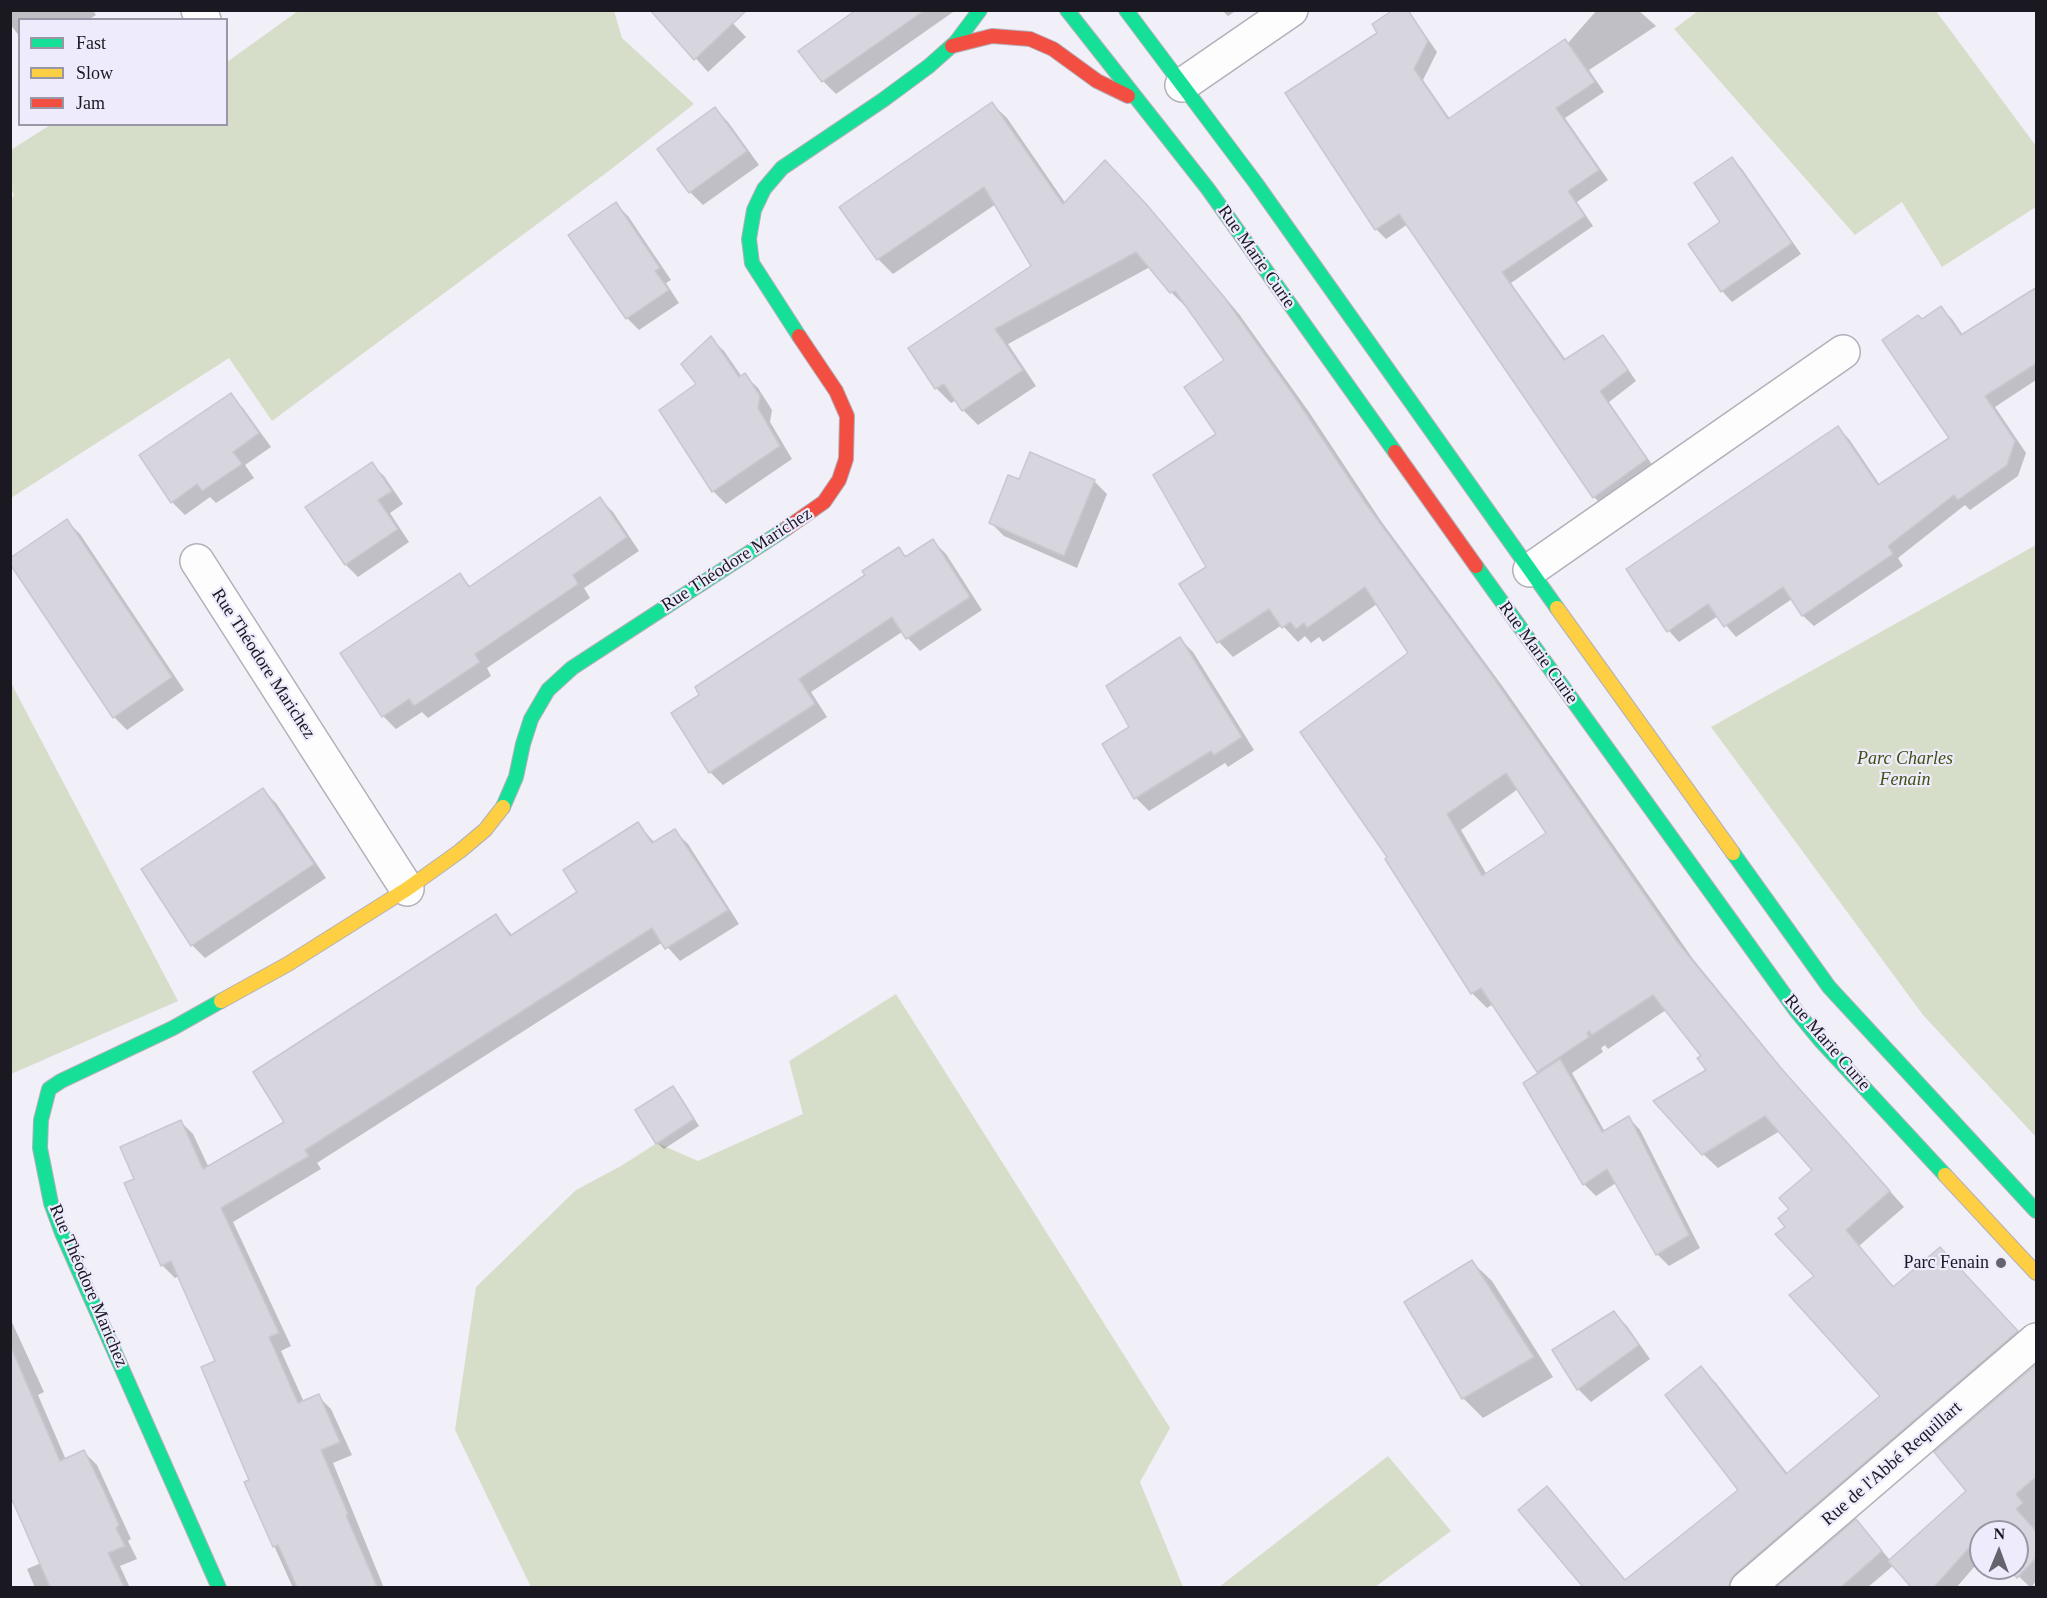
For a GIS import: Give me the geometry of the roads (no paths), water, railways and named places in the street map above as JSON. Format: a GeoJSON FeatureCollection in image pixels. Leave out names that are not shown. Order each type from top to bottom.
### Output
{"type":"FeatureCollection","features":[{"type":"Feature","properties":{"kind":"street","name":"Rue Théodore Marichez"},"geometry":{"type":"LineString","coordinates":[[219,1587],[62,1233],[51,1203],[40,1148],[44,1103],[49,1089],[226,1000],[407,890],[460,852],[484,830],[506,803],[516,777],[531,719],[548,690],[572,668],[794,524],[824,502],[839,480],[846,459],[847,416],[836,391],[752,263],[749,239],[754,210],[764,189],[782,168],[929,66],[968,29],[980,10]]}},
{"type":"Feature","properties":{"kind":"street","name":"Rue Marie Curie"},"geometry":{"type":"LineString","coordinates":[[1067,10],[1208,189],[1797,1012],[1820,1040],[2037,1273]]}},
{"type":"Feature","properties":{"kind":"street"},"geometry":{"type":"LineString","coordinates":[[1126,10],[1255,182],[1829,987],[2037,1211]]}},
{"type":"Feature","properties":{"kind":"street"},"geometry":{"type":"LineString","coordinates":[[1182,85],[1291,10]]}},
{"type":"Feature","properties":{"kind":"street"},"geometry":{"type":"LineString","coordinates":[[952,46],[992,36],[1030,39],[1053,49],[1105,85],[1138,99]]}},
{"type":"Feature","properties":{"kind":"street"},"geometry":{"type":"LineString","coordinates":[[1530,570],[1843,352]]}},
{"type":"Feature","properties":{"kind":"street","name":"Rue Théodore Marichez"},"geometry":{"type":"LineString","coordinates":[[197,561],[407,890]]}},
{"type":"Feature","properties":{"kind":"street","name":"Rue de l'Abbé Requillart"},"geometry":{"type":"LineString","coordinates":[[1747,1587],[2037,1340]]}},
{"type":"Feature","properties":{"kind":"place","name":"Parc Fenain"},"geometry":{"type":"Point","coordinates":[2001,1263]}},
{"type":"Feature","properties":{"kind":"park label","name":"Parc Charles Fenain"},"geometry":{"type":"Point","coordinates":[1905,769]}}]}
